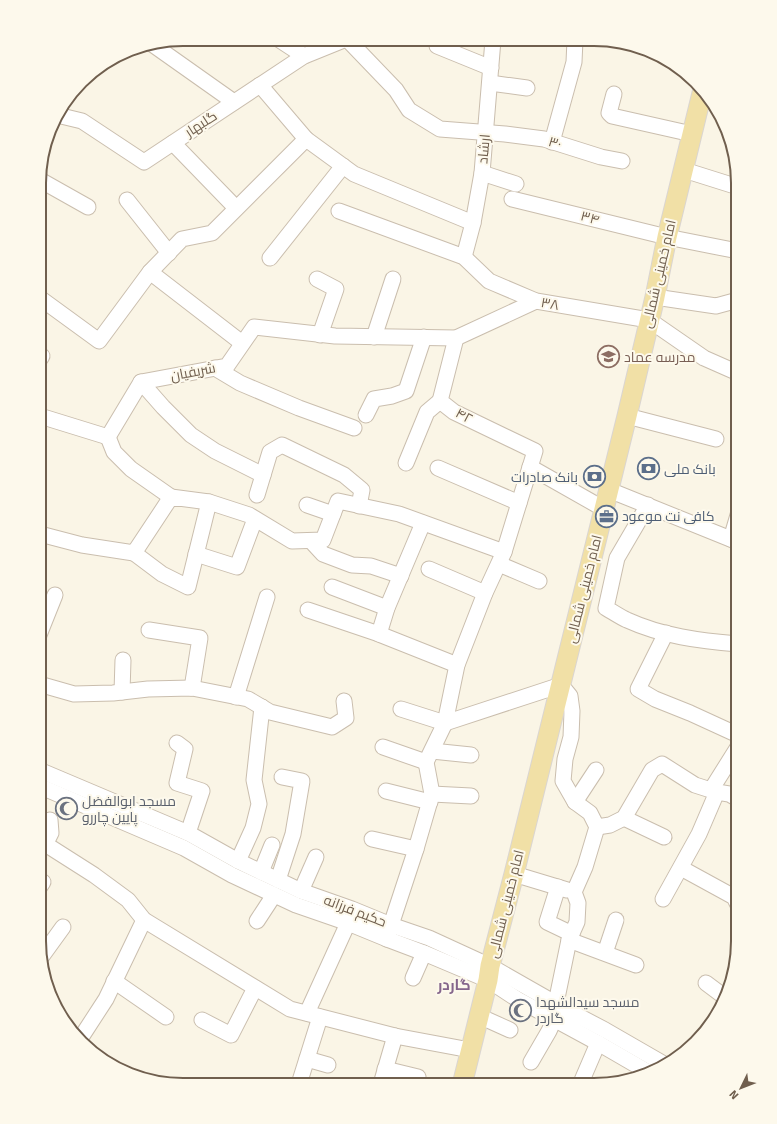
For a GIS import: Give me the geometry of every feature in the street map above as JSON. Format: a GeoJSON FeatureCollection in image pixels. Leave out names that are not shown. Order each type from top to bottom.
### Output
{"type":"FeatureCollection","features":[{"type":"Feature","properties":{"kind":"main road","name":"امام خمینی شمالی"},"geometry":{"type":"LineString","coordinates":[[464,1078],[627,416],[655,297],[667,237],[701,98]]}},
{"type":"Feature","properties":{"kind":"street"},"geometry":{"type":"LineString","coordinates":[[289,46],[304,56]]}},
{"type":"Feature","properties":{"kind":"street","name":"گلبهار"},"geometry":{"type":"LineString","coordinates":[[63,116],[82,120],[144,162],[304,56],[330,46]]}},
{"type":"Feature","properties":{"kind":"street","name":"۳۰"},"geometry":{"type":"LineString","coordinates":[[352,46],[396,90],[409,110],[440,129],[505,134],[544,139],[601,157],[622,161]]}},
{"type":"Feature","properties":{"kind":"street"},"geometry":{"type":"LineString","coordinates":[[437,46],[490,76],[526,88]]}},
{"type":"Feature","properties":{"kind":"street","name":"ارشاد"},"geometry":{"type":"LineString","coordinates":[[464,257],[473,223],[482,174],[492,46]]}},
{"type":"Feature","properties":{"kind":"street"},"geometry":{"type":"LineString","coordinates":[[552,142],[574,62],[575,46]]}},
{"type":"Feature","properties":{"kind":"street"},"geometry":{"type":"LineString","coordinates":[[158,48],[234,102]]}},
{"type":"Feature","properties":{"kind":"street"},"geometry":{"type":"LineString","coordinates":[[260,85],[306,139],[354,174],[473,223]]}},
{"type":"Feature","properties":{"kind":"street"},"geometry":{"type":"LineString","coordinates":[[614,94],[609,113],[612,116],[692,134]]}},
{"type":"Feature","properties":{"kind":"street"},"geometry":{"type":"LineString","coordinates":[[46,302],[99,341],[150,272],[182,239],[212,233],[306,139]]}},
{"type":"Feature","properties":{"kind":"street"},"geometry":{"type":"LineString","coordinates":[[173,143],[236,208]]}},
{"type":"Feature","properties":{"kind":"street"},"geometry":{"type":"LineString","coordinates":[[270,258],[343,166]]}},
{"type":"Feature","properties":{"kind":"street"},"geometry":{"type":"LineString","coordinates":[[684,170],[731,185]]}},
{"type":"Feature","properties":{"kind":"street"},"geometry":{"type":"LineString","coordinates":[[482,174],[516,184]]}},
{"type":"Feature","properties":{"kind":"street"},"geometry":{"type":"LineString","coordinates":[[46,183],[88,207]]}},
{"type":"Feature","properties":{"kind":"street","name":"۳۴"},"geometry":{"type":"LineString","coordinates":[[512,199],[667,237],[731,250]]}},
{"type":"Feature","properties":{"kind":"street"},"geometry":{"type":"LineString","coordinates":[[127,200],[169,253]]}},
{"type":"Feature","properties":{"kind":"street"},"geometry":{"type":"LineString","coordinates":[[339,211],[464,257]]}},
{"type":"Feature","properties":{"kind":"street","name":"۳۸"},"geometry":{"type":"LineString","coordinates":[[464,257],[489,280],[536,301],[649,320]]}},
{"type":"Feature","properties":{"kind":"street"},"geometry":{"type":"LineString","coordinates":[[150,272],[242,344]]}},
{"type":"Feature","properties":{"kind":"street"},"geometry":{"type":"LineString","coordinates":[[317,279],[336,289],[320,335]]}},
{"type":"Feature","properties":{"kind":"street"},"geometry":{"type":"LineString","coordinates":[[374,337],[393,279]]}},
{"type":"Feature","properties":{"kind":"street"},"geometry":{"type":"LineString","coordinates":[[655,297],[716,306],[731,302]]}},
{"type":"Feature","properties":{"kind":"street"},"geometry":{"type":"LineString","coordinates":[[456,338],[536,301]]}},
{"type":"Feature","properties":{"kind":"street"},"geometry":{"type":"LineString","coordinates":[[649,320],[704,358],[731,369]]}},
{"type":"Feature","properties":{"kind":"street","name":"شریفیان"},"geometry":{"type":"LineString","coordinates":[[141,382],[227,366],[254,326],[335,336],[456,338]]}},
{"type":"Feature","properties":{"kind":"street"},"geometry":{"type":"LineString","coordinates":[[366,415],[374,399],[392,396],[406,390],[424,337]]}},
{"type":"Feature","properties":{"kind":"street","name":"۴۲"},"geometry":{"type":"LineString","coordinates":[[456,338],[440,401],[454,412],[535,451],[530,467]]}},
{"type":"Feature","properties":{"kind":"street"},"geometry":{"type":"LineString","coordinates":[[214,368],[240,383],[298,408],[354,428]]}},
{"type":"Feature","properties":{"kind":"street"},"geometry":{"type":"LineString","coordinates":[[108,437],[141,382],[191,435],[215,451],[263,475]]}},
{"type":"Feature","properties":{"kind":"street"},"geometry":{"type":"LineString","coordinates":[[404,454],[426,412],[440,401]]}},
{"type":"Feature","properties":{"kind":"street"},"geometry":{"type":"LineString","coordinates":[[627,416],[716,439]]}},
{"type":"Feature","properties":{"kind":"street"},"geometry":{"type":"LineString","coordinates":[[46,418],[108,437]]}},
{"type":"Feature","properties":{"kind":"street"},"geometry":{"type":"LineString","coordinates":[[108,437],[114,452],[131,469],[171,497],[209,502],[249,515],[292,541],[323,540],[338,501],[398,514],[423,523],[501,558],[538,581]]}},
{"type":"Feature","properties":{"kind":"street"},"geometry":{"type":"LineString","coordinates":[[257,495],[270,452],[282,445],[344,475],[362,490],[359,506]]}},
{"type":"Feature","properties":{"kind":"street"},"geometry":{"type":"LineString","coordinates":[[387,939],[431,798],[429,756],[445,723],[458,665],[485,593],[501,558],[530,467],[604,509]]}},
{"type":"Feature","properties":{"kind":"street"},"geometry":{"type":"LineString","coordinates":[[438,468],[519,503]]}},
{"type":"Feature","properties":{"kind":"street"},"geometry":{"type":"LineString","coordinates":[[609,490],[731,539]]}},
{"type":"Feature","properties":{"kind":"street"},"geometry":{"type":"LineString","coordinates":[[134,553],[171,497]]}},
{"type":"Feature","properties":{"kind":"street"},"geometry":{"type":"LineString","coordinates":[[46,536],[82,545],[134,553],[162,574],[188,587],[209,502]]}},
{"type":"Feature","properties":{"kind":"street"},"geometry":{"type":"LineString","coordinates":[[307,505],[334,514]]}},
{"type":"Feature","properties":{"kind":"street"},"geometry":{"type":"LineString","coordinates":[[648,505],[617,558],[606,608],[626,620],[647,628],[712,642],[731,643]]}},
{"type":"Feature","properties":{"kind":"street"},"geometry":{"type":"LineString","coordinates":[[196,554],[237,566],[255,519]]}},
{"type":"Feature","properties":{"kind":"street"},"geometry":{"type":"LineString","coordinates":[[379,634],[388,608],[423,523]]}},
{"type":"Feature","properties":{"kind":"street"},"geometry":{"type":"LineString","coordinates":[[311,541],[323,554],[352,565],[371,566],[401,576]]}},
{"type":"Feature","properties":{"kind":"street"},"geometry":{"type":"LineString","coordinates":[[429,569],[485,593]]}},
{"type":"Feature","properties":{"kind":"street"},"geometry":{"type":"LineString","coordinates":[[332,587],[388,608]]}},
{"type":"Feature","properties":{"kind":"street"},"geometry":{"type":"LineString","coordinates":[[46,619],[55,595]]}},
{"type":"Feature","properties":{"kind":"street"},"geometry":{"type":"LineString","coordinates":[[236,697],[267,597]]}},
{"type":"Feature","properties":{"kind":"street"},"geometry":{"type":"LineString","coordinates":[[308,610],[379,634],[458,665]]}},
{"type":"Feature","properties":{"kind":"street"},"geometry":{"type":"LineString","coordinates":[[149,630],[200,638],[192,688]]}},
{"type":"Feature","properties":{"kind":"street"},"geometry":{"type":"LineString","coordinates":[[666,633],[638,689],[655,699],[731,732]]}},
{"type":"Feature","properties":{"kind":"street"},"geometry":{"type":"LineString","coordinates":[[122,692],[123,660]]}},
{"type":"Feature","properties":{"kind":"street"},"geometry":{"type":"LineString","coordinates":[[401,709],[445,723],[560,685],[570,696],[572,711],[571,737],[565,759],[563,781],[575,802],[590,813],[597,827],[585,867],[574,892],[578,903],[577,922],[571,937],[556,1004],[554,1020],[531,1062]]}},
{"type":"Feature","properties":{"kind":"street"},"geometry":{"type":"LineString","coordinates":[[46,686],[74,694],[122,692],[148,689],[192,688],[248,699],[270,712],[332,727],[346,718],[344,701]]}},
{"type":"Feature","properties":{"kind":"street"},"geometry":{"type":"LineString","coordinates":[[238,861],[253,828],[259,804],[254,780],[262,707]]}},
{"type":"Feature","properties":{"kind":"street"},"geometry":{"type":"LineString","coordinates":[[177,743],[185,749],[177,783],[202,791],[188,833]]}},
{"type":"Feature","properties":{"kind":"street"},"geometry":{"type":"LineString","coordinates":[[382,747],[429,756],[471,755]]}},
{"type":"Feature","properties":{"kind":"street"},"geometry":{"type":"LineString","coordinates":[[663,899],[699,834],[714,791],[731,760]]}},
{"type":"Feature","properties":{"kind":"street"},"geometry":{"type":"LineString","coordinates":[[597,827],[610,825],[624,818],[652,770],[662,764],[695,785],[731,795]]}},
{"type":"Feature","properties":{"kind":"street"},"geometry":{"type":"LineString","coordinates":[[575,802],[596,770]]}},
{"type":"Feature","properties":{"kind":"street","name":"حکیم فرزانه"},"geometry":{"type":"LineString","coordinates":[[46,773],[188,833],[261,872],[276,888],[296,905],[348,923],[424,953],[489,973],[517,999],[643,1069]]}},
{"type":"Feature","properties":{"kind":"street"},"geometry":{"type":"LineString","coordinates":[[257,921],[276,888],[294,834],[302,781],[282,777]]}},
{"type":"Feature","properties":{"kind":"street","name":"حکیم فرزانه"},"geometry":{"type":"LineString","coordinates":[[46,789],[184,848],[232,875],[276,888],[301,891],[429,938],[489,973],[556,1004],[659,1061]]}},
{"type":"Feature","properties":{"kind":"street"},"geometry":{"type":"LineString","coordinates":[[386,791],[431,798],[471,796]]}},
{"type":"Feature","properties":{"kind":"street"},"geometry":{"type":"LineString","coordinates":[[624,818],[664,837]]}},
{"type":"Feature","properties":{"kind":"street"},"geometry":{"type":"LineString","coordinates":[[46,839],[51,833],[50,820]]}},
{"type":"Feature","properties":{"kind":"street"},"geometry":{"type":"LineString","coordinates":[[372,839],[416,849]]}},
{"type":"Feature","properties":{"kind":"street"},"geometry":{"type":"LineString","coordinates":[[46,845],[94,875],[128,900],[144,920],[290,1009],[394,1036],[470,1050]]}},
{"type":"Feature","properties":{"kind":"street"},"geometry":{"type":"LineString","coordinates":[[261,872],[272,845]]}},
{"type":"Feature","properties":{"kind":"street"},"geometry":{"type":"LineString","coordinates":[[301,891],[316,857]]}},
{"type":"Feature","properties":{"kind":"street"},"geometry":{"type":"LineString","coordinates":[[681,868],[731,896]]}},
{"type":"Feature","properties":{"kind":"street"},"geometry":{"type":"LineString","coordinates":[[514,874],[574,892]]}},
{"type":"Feature","properties":{"kind":"street"},"geometry":{"type":"LineString","coordinates":[[558,887],[547,922],[571,937],[605,954],[636,965]]}},
{"type":"Feature","properties":{"kind":"street"},"geometry":{"type":"LineString","coordinates":[[83,1034],[106,998],[144,920]]}},
{"type":"Feature","properties":{"kind":"street"},"geometry":{"type":"LineString","coordinates":[[605,954],[616,920]]}},
{"type":"Feature","properties":{"kind":"street"},"geometry":{"type":"LineString","coordinates":[[302,1078],[307,1059],[314,1015],[348,923]]}},
{"type":"Feature","properties":{"kind":"street"},"geometry":{"type":"LineString","coordinates":[[46,950],[63,927]]}},
{"type":"Feature","properties":{"kind":"street"},"geometry":{"type":"LineString","coordinates":[[413,978],[424,953]]}},
{"type":"Feature","properties":{"kind":"street"},"geometry":{"type":"LineString","coordinates":[[114,981],[166,1017]]}},
{"type":"Feature","properties":{"kind":"street"},"geometry":{"type":"LineString","coordinates":[[706,983],[720,994]]}},
{"type":"Feature","properties":{"kind":"street"},"geometry":{"type":"LineString","coordinates":[[202,1020],[231,1034],[255,988]]}},
{"type":"Feature","properties":{"kind":"street"},"geometry":{"type":"LineString","coordinates":[[479,1016],[510,1030]]}},
{"type":"Feature","properties":{"kind":"street"},"geometry":{"type":"LineString","coordinates":[[383,1078],[394,1036]]}},
{"type":"Feature","properties":{"kind":"street"},"geometry":{"type":"LineString","coordinates":[[583,1078],[598,1043]]}},
{"type":"Feature","properties":{"kind":"street"},"geometry":{"type":"LineString","coordinates":[[307,1059],[328,1065]]}},
{"type":"Feature","properties":{"kind":"street"},"geometry":{"type":"LineString","coordinates":[[385,1069],[418,1077]]}},
{"type":"Feature","properties":{"kind":"place","name":"مدرسه عماد"},"geometry":{"type":"Point","coordinates":[609,357]}},
{"type":"Feature","properties":{"kind":"place","name":"بانک ملی"},"geometry":{"type":"Point","coordinates":[648,469]}},
{"type":"Feature","properties":{"kind":"place","name":"بانک صادرات"},"geometry":{"type":"Point","coordinates":[594,477]}},
{"type":"Feature","properties":{"kind":"place","name":"کافی نت موعود"},"geometry":{"type":"Point","coordinates":[606,516]}},
{"type":"Feature","properties":{"kind":"place","name":"مسجد ابوالفضل پایین چاررو"},"geometry":{"type":"Point","coordinates":[66,809]}},
{"type":"Feature","properties":{"kind":"place","name":"مسجد سیدالشهدا گاردر"},"geometry":{"type":"Point","coordinates":[521,1010]}},
{"type":"Feature","properties":{"kind":"district","name":"گاردر"},"geometry":{"type":"Point","coordinates":[454,985]}}]}
